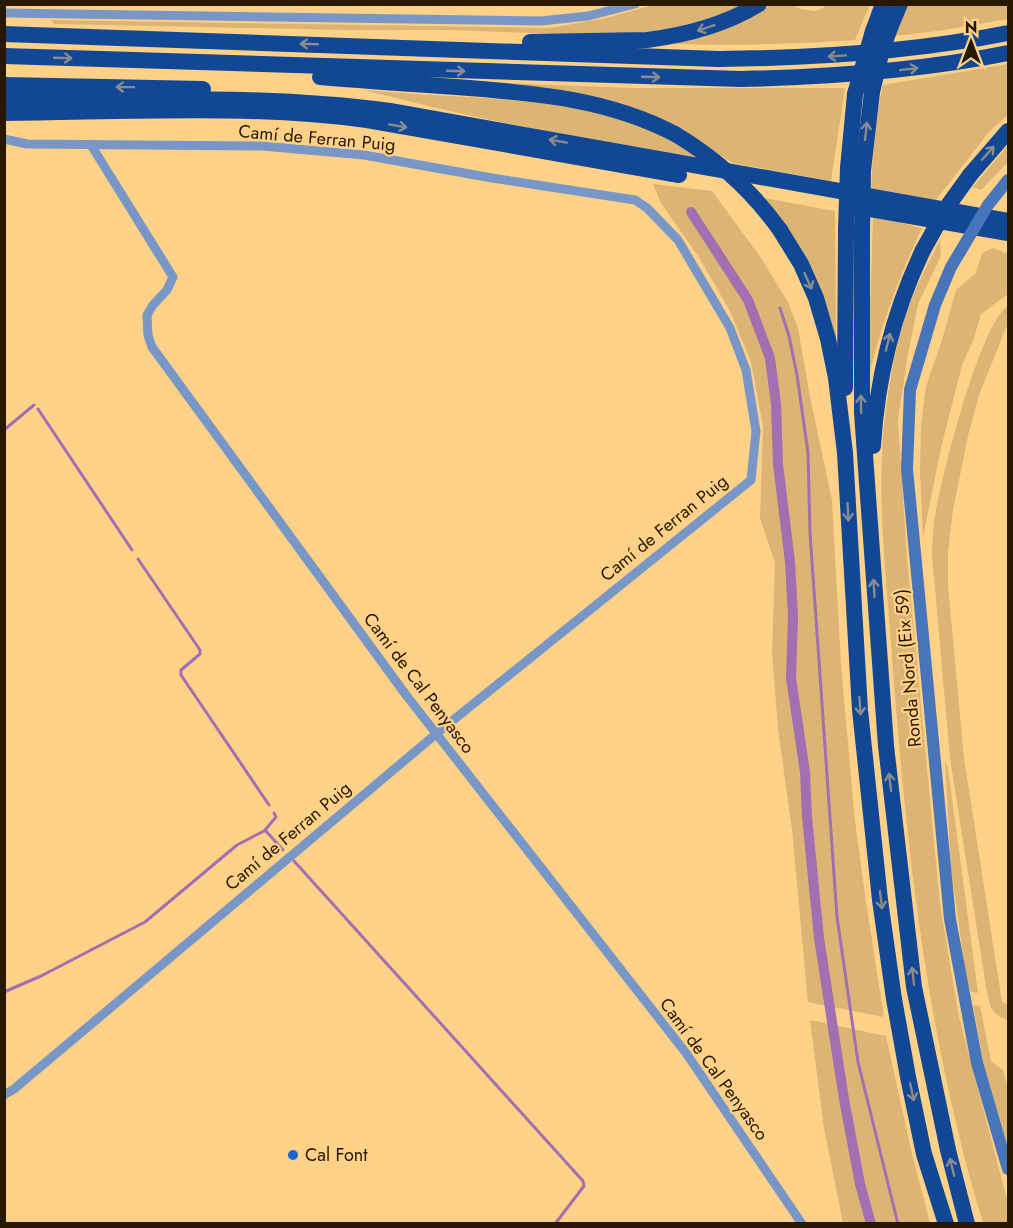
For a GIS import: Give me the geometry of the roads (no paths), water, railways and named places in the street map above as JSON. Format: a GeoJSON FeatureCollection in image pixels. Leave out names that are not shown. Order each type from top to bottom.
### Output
{"type":"FeatureCollection","features":[{"type":"Feature","properties":{"kind":"highway"},"geometry":{"type":"LineString","coordinates":[[403,49],[463,44],[656,39],[704,29],[732,19],[759,4]]}},
{"type":"Feature","properties":{"kind":"highway"},"geometry":{"type":"LineString","coordinates":[[845,453],[856,169],[873,31],[883,4]]}},
{"type":"Feature","properties":{"kind":"highway"},"geometry":{"type":"LineString","coordinates":[[864,93],[900,4]]}},
{"type":"Feature","properties":{"kind":"highway"},"geometry":{"type":"LineString","coordinates":[[4,34],[719,59],[796,58],[905,49],[1008,33]]}},
{"type":"Feature","properties":{"kind":"highway"},"geometry":{"type":"LineString","coordinates":[[4,56],[741,79],[866,74],[954,64],[1008,53]]}},
{"type":"Feature","properties":{"kind":"highway"},"geometry":{"type":"LineString","coordinates":[[188,62],[317,77],[565,97],[620,110],[675,134],[710,158],[755,198],[780,230],[805,273],[823,318],[836,378],[845,453],[860,710],[880,900],[908,1077],[924,1154],[946,1224]]}},
{"type":"Feature","properties":{"kind":"highway"},"geometry":{"type":"LineString","coordinates":[[4,84],[241,90],[299,96],[349,112]]}},
{"type":"Feature","properties":{"kind":"highway"},"geometry":{"type":"LineString","coordinates":[[4,101],[192,99],[295,101],[1008,233]]}},
{"type":"Feature","properties":{"kind":"highway"},"geometry":{"type":"LineString","coordinates":[[4,113],[390,111],[1008,221]]}},
{"type":"Feature","properties":{"kind":"highway"},"geometry":{"type":"LineString","coordinates":[[4,123],[349,112]]}},
{"type":"Feature","properties":{"kind":"highway"},"geometry":{"type":"LineString","coordinates":[[869,504],[874,422],[882,368],[899,306],[923,250],[947,207],[970,175],[1008,131]]}},
{"type":"Feature","properties":{"kind":"highway"},"geometry":{"type":"LineString","coordinates":[[854,231],[862,413],[884,728],[914,987],[948,1150],[967,1224]]}},
{"type":"Feature","properties":{"kind":"main road","name":"Ronda Nord (Eix 59)"},"geometry":{"type":"LineString","coordinates":[[1008,180],[988,205],[951,267],[935,305],[910,390],[907,469],[950,919],[977,1064],[1008,1169]]}},
{"type":"Feature","properties":{"kind":"street"},"geometry":{"type":"LineString","coordinates":[[4,13],[540,21],[588,16],[635,4]]}},
{"type":"Feature","properties":{"kind":"street","name":"Camí de Ferran Puig"},"geometry":{"type":"LineString","coordinates":[[4,139],[27,144],[262,146],[364,155],[635,200],[647,208],[678,240],[730,328],[746,370],[756,431],[751,480],[436,734],[40,1068],[4,1095]]}},
{"type":"Feature","properties":{"kind":"street","name":"Camí de Cal Penyasco"},"geometry":{"type":"LineString","coordinates":[[92,145],[173,277],[167,290],[147,315],[148,335],[152,347],[436,734],[686,1053],[802,1224]]}},
{"type":"Feature","properties":{"kind":"waterway"},"geometry":{"type":"LineString","coordinates":[[691,212],[748,300],[770,358],[776,404],[778,464],[790,562],[793,616],[791,678],[805,772],[819,938],[844,1099],[860,1184],[871,1224]]}},
{"type":"Feature","properties":{"kind":"waterway"},"geometry":{"type":"LineString","coordinates":[[780,308],[789,336],[797,375],[808,453],[810,533],[837,917],[858,1062],[898,1224]]}},
{"type":"Feature","properties":{"kind":"waterway"},"geometry":{"type":"LineString","coordinates":[[4,430],[34,405]]}},
{"type":"Feature","properties":{"kind":"waterway"},"geometry":{"type":"LineString","coordinates":[[38,409],[132,550]]}},
{"type":"Feature","properties":{"kind":"waterway"},"geometry":{"type":"LineString","coordinates":[[138,559],[200,650],[200,654],[181,670],[181,675],[269,805]]}},
{"type":"Feature","properties":{"kind":"waterway"},"geometry":{"type":"LineString","coordinates":[[274,813],[276,817],[265,830],[283,850]]}},
{"type":"Feature","properties":{"kind":"waterway"},"geometry":{"type":"LineString","coordinates":[[4,992],[41,976],[145,922],[237,845],[264,831]]}},
{"type":"Feature","properties":{"kind":"waterway"},"geometry":{"type":"LineString","coordinates":[[294,861],[583,1181],[584,1186],[555,1224]]}},
{"type":"Feature","properties":{"kind":"place","name":"Cal Font"},"geometry":{"type":"Point","coordinates":[293,1155]}}]}
